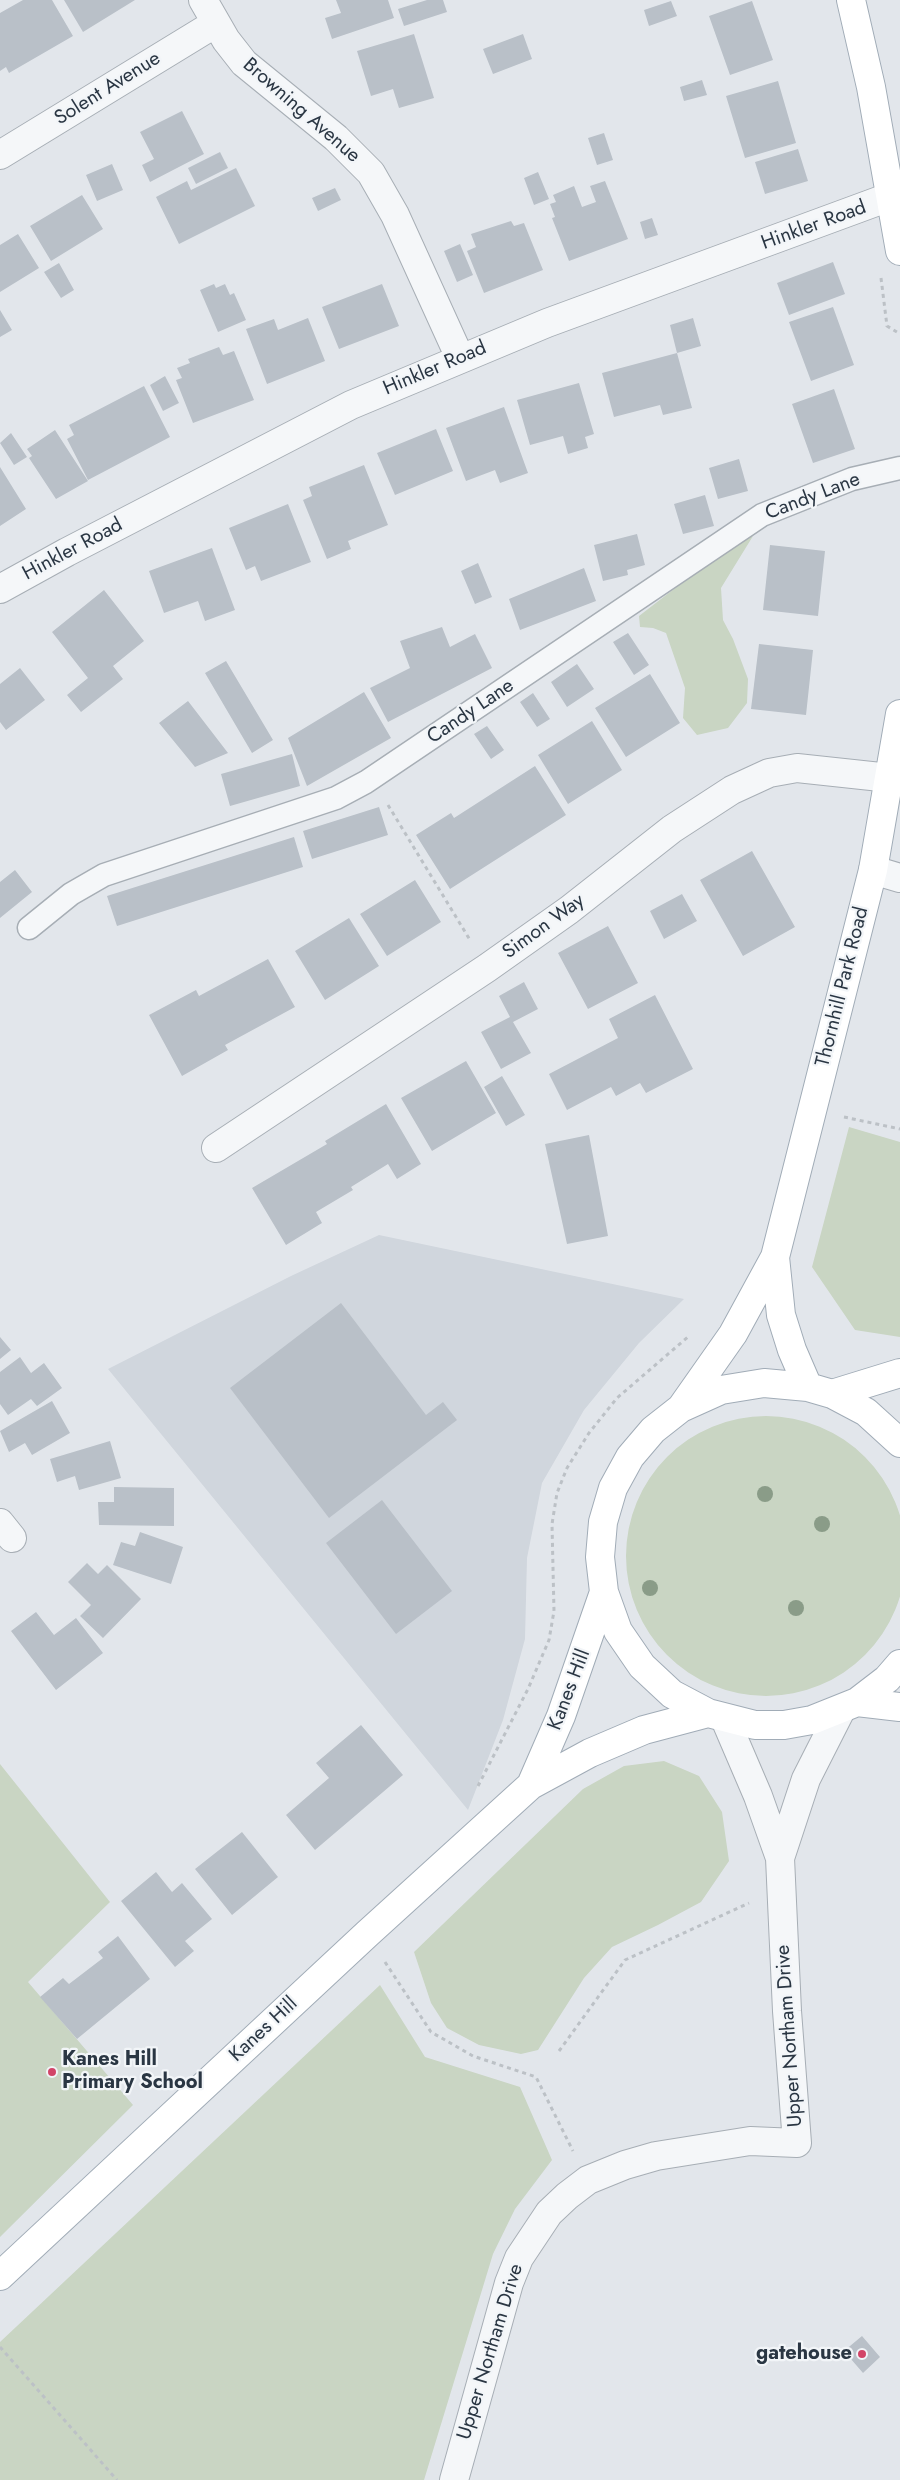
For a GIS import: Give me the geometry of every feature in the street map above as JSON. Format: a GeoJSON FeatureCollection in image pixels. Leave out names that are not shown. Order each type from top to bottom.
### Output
{"type":"FeatureCollection","features":[{"type":"Feature","properties":{"kind":"main road"},"geometry":{"type":"LineString","coordinates":[[851,0],[863,47],[892,196],[900,251]]}},
{"type":"Feature","properties":{"kind":"main road","name":"Thornhill Park Road"},"geometry":{"type":"LineString","coordinates":[[681,1408],[733,1334],[775,1257],[873,870],[900,714]]}},
{"type":"Feature","properties":{"kind":"main road","name":"Thornhill Park Road"},"geometry":{"type":"LineString","coordinates":[[775,1257],[781,1315],[792,1350],[820,1391]]}},
{"type":"Feature","properties":{"kind":"main road"},"geometry":{"type":"LineString","coordinates":[[820,1391],[900,1373]]}},
{"type":"Feature","properties":{"kind":"main road"},"geometry":{"type":"LineString","coordinates":[[900,1443],[866,1412],[820,1391],[764,1383],[721,1390],[681,1408],[653,1430],[630,1457],[613,1488],[603,1522],[600,1557],[604,1592],[618,1631],[642,1666],[672,1694],[717,1716],[755,1724],[784,1725],[812,1720],[849,1706],[887,1679],[900,1664]]}},
{"type":"Feature","properties":{"kind":"main road","name":"Kanes Hill"},"geometry":{"type":"LineString","coordinates":[[530,1786],[561,1716],[604,1592]]}},
{"type":"Feature","properties":{"kind":"main road"},"geometry":{"type":"LineString","coordinates":[[849,1706],[900,1707]]}},
{"type":"Feature","properties":{"kind":"main road","name":"Kanes Hill"},"geometry":{"type":"LineString","coordinates":[[0,2276],[367,1934],[530,1786],[590,1753],[644,1730],[717,1716]]}},
{"type":"Feature","properties":{"kind":"street","name":"Solent Avenue"},"geometry":{"type":"LineString","coordinates":[[0,155],[209,12]]}},
{"type":"Feature","properties":{"kind":"street","name":"Browning Avenue"},"geometry":{"type":"LineString","coordinates":[[209,12],[226,40],[253,72],[336,138],[371,174],[384,192],[396,215],[460,358]]}},
{"type":"Feature","properties":{"kind":"street","name":"Hinkler Road"},"geometry":{"type":"LineString","coordinates":[[0,590],[67,552],[342,410],[460,358],[581,309],[689,272],[892,196]]}},
{"type":"Feature","properties":{"kind":"street","name":"Simon Way"},"geometry":{"type":"LineString","coordinates":[[216,1148],[487,968],[569,910],[679,824],[712,801],[769,773],[797,768],[890,778]]}},
{"type":"Feature","properties":{"kind":"street"},"geometry":{"type":"LineString","coordinates":[[873,870],[900,878]]}},
{"type":"Feature","properties":{"kind":"street","name":"Upper Northam Drive"},"geometry":{"type":"LineString","coordinates":[[780,1858],[806,1779],[849,1706]]}},
{"type":"Feature","properties":{"kind":"street","name":"Upper Northam Drive"},"geometry":{"type":"LineString","coordinates":[[454,2480],[509,2283],[518,2258],[549,2213],[588,2180],[633,2163],[698,2148],[750,2141],[797,2143],[787,2011],[780,1858],[758,1796],[717,1716]]}},
{"type":"Feature","properties":{"kind":"lane","name":"Candy Lane"},"geometry":{"type":"LineString","coordinates":[[28,928],[72,894],[104,875],[336,798],[372,779],[762,515],[852,479],[900,468]]}},
{"type":"Feature","properties":{"kind":"path"},"geometry":{"type":"LineString","coordinates":[[881,273],[887,326],[900,334]]}},
{"type":"Feature","properties":{"kind":"path"},"geometry":{"type":"LineString","coordinates":[[372,779],[487,968]]}},
{"type":"Feature","properties":{"kind":"path"},"geometry":{"type":"LineString","coordinates":[[811,1110],[900,1129]]}},
{"type":"Feature","properties":{"kind":"path"},"geometry":{"type":"LineString","coordinates":[[559,2051],[625,1960],[782,1888]]}},
{"type":"Feature","properties":{"kind":"path"},"geometry":{"type":"LineString","coordinates":[[367,1934],[431,2032],[473,2056],[536,2077],[588,2180]]}},
{"type":"Feature","properties":{"kind":"path"},"geometry":{"type":"LineString","coordinates":[[0,2347],[118,2480]]}},
{"type":"Feature","properties":{"kind":"shaded area"},"geometry":{"type":"Polygon","coordinates":[[[379,1235],[684,1299],[639,1343],[584,1410],[542,1483],[527,1558],[525,1639],[503,1720],[468,1810],[108,1369],[291,1276],[379,1235]]]}},
{"type":"Feature","properties":{"kind":"green space"},"geometry":{"type":"Polygon","coordinates":[[[753,536],[721,588],[723,620],[733,639],[748,679],[747,703],[728,728],[697,735],[683,718],[685,688],[666,633],[653,628],[640,627],[639,616],[727,548],[753,536]]]}},
{"type":"Feature","properties":{"kind":"green space"},"geometry":{"type":"Polygon","coordinates":[[[849,1127],[900,1142],[900,1337],[855,1330],[812,1267],[849,1127]]]}},
{"type":"Feature","properties":{"kind":"green space"},"geometry":{"type":"Polygon","coordinates":[[[766,1416],[793,1419],[820,1427],[844,1440],[865,1457],[882,1478],[895,1502],[903,1529],[906,1556],[903,1583],[895,1610],[882,1634],[865,1655],[844,1672],[820,1685],[793,1693],[766,1696],[739,1693],[712,1685],[688,1672],[667,1655],[650,1634],[637,1610],[629,1583],[626,1556],[629,1529],[637,1502],[650,1478],[667,1457],[688,1440],[712,1427],[739,1419],[766,1416]]]}},
{"type":"Feature","properties":{"kind":"green space"},"geometry":{"type":"Polygon","coordinates":[[[664,1761],[699,1776],[722,1812],[729,1861],[701,1902],[612,1947],[584,1978],[538,2050],[521,2054],[479,2045],[447,2028],[431,2003],[414,1952],[583,1789],[624,1766],[664,1761]]]}},
{"type":"Feature","properties":{"kind":"green space","name":"Kanes Hill Primary School"},"geometry":{"type":"Polygon","coordinates":[[[0,1764],[110,1902],[28,1982],[133,2105],[0,2237],[0,1764]]]}},
{"type":"Feature","properties":{"kind":"green space"},"geometry":{"type":"Polygon","coordinates":[[[380,1985],[425,2057],[520,2087],[552,2160],[515,2209],[493,2254],[424,2480],[0,2480],[0,2342],[380,1985]]]}},
{"type":"Feature","properties":{"kind":"building"},"geometry":{"type":"Polygon","coordinates":[[[23,0],[52,0],[73,36],[9,73],[6,67],[0,71],[0,13],[23,0]]]}},
{"type":"Feature","properties":{"kind":"building"},"geometry":{"type":"Polygon","coordinates":[[[64,0],[135,0],[83,32],[64,0]]]}},
{"type":"Feature","properties":{"kind":"building"},"geometry":{"type":"Polygon","coordinates":[[[336,0],[388,0],[394,18],[332,39],[325,18],[341,13],[336,0]]]}},
{"type":"Feature","properties":{"kind":"building"},"geometry":{"type":"Polygon","coordinates":[[[427,0],[443,0],[447,12],[404,26],[398,9],[427,0]]]}},
{"type":"Feature","properties":{"kind":"building"},"geometry":{"type":"Polygon","coordinates":[[[671,1],[677,16],[649,26],[644,10],[671,1]]]}},
{"type":"Feature","properties":{"kind":"building"},"geometry":{"type":"Polygon","coordinates":[[[752,1],[773,60],[730,75],[709,16],[752,1]]]}},
{"type":"Feature","properties":{"kind":"building"},"geometry":{"type":"Polygon","coordinates":[[[414,34],[434,98],[399,108],[393,89],[371,96],[357,51],[414,34]]]}},
{"type":"Feature","properties":{"kind":"building"},"geometry":{"type":"Polygon","coordinates":[[[523,34],[532,59],[493,74],[483,49],[523,34]]]}},
{"type":"Feature","properties":{"kind":"building"},"geometry":{"type":"Polygon","coordinates":[[[702,80],[707,95],[684,101],[680,87],[702,80]]]}},
{"type":"Feature","properties":{"kind":"building"},"geometry":{"type":"Polygon","coordinates":[[[778,81],[796,143],[745,158],[726,96],[778,81]]]}},
{"type":"Feature","properties":{"kind":"building"},"geometry":{"type":"Polygon","coordinates":[[[182,111],[204,154],[150,182],[142,165],[154,159],[140,132],[182,111]]]}},
{"type":"Feature","properties":{"kind":"building"},"geometry":{"type":"Polygon","coordinates":[[[604,133],[613,160],[597,165],[588,138],[604,133]]]}},
{"type":"Feature","properties":{"kind":"building"},"geometry":{"type":"Polygon","coordinates":[[[798,149],[808,181],[765,194],[755,162],[798,149]]]}},
{"type":"Feature","properties":{"kind":"building"},"geometry":{"type":"Polygon","coordinates":[[[220,152],[228,168],[196,184],[188,168],[220,152]]]}},
{"type":"Feature","properties":{"kind":"building"},"geometry":{"type":"Polygon","coordinates":[[[112,164],[123,190],[97,201],[86,175],[112,164]]]}},
{"type":"Feature","properties":{"kind":"building"},"geometry":{"type":"Polygon","coordinates":[[[236,168],[255,206],[179,244],[156,197],[187,181],[191,190],[236,168]]]}},
{"type":"Feature","properties":{"kind":"building"},"geometry":{"type":"Polygon","coordinates":[[[538,172],[549,199],[534,205],[524,178],[538,172]]]}},
{"type":"Feature","properties":{"kind":"building"},"geometry":{"type":"Polygon","coordinates":[[[605,181],[628,239],[569,261],[552,218],[555,217],[550,204],[556,202],[553,195],[574,186],[582,207],[596,202],[590,186],[605,181]]]}},
{"type":"Feature","properties":{"kind":"building"},"geometry":{"type":"Polygon","coordinates":[[[335,188],[341,200],[318,211],[312,198],[335,188]]]}},
{"type":"Feature","properties":{"kind":"building"},"geometry":{"type":"Polygon","coordinates":[[[82,195],[103,229],[51,261],[30,226],[82,195]]]}},
{"type":"Feature","properties":{"kind":"building"},"geometry":{"type":"Polygon","coordinates":[[[652,218],[658,235],[645,239],[640,222],[652,218]]]}},
{"type":"Feature","properties":{"kind":"building"},"geometry":{"type":"Polygon","coordinates":[[[511,221],[514,226],[524,223],[543,270],[484,293],[467,251],[476,247],[471,234],[511,221]]]}},
{"type":"Feature","properties":{"kind":"building"},"geometry":{"type":"Polygon","coordinates":[[[18,234],[39,268],[0,292],[0,245],[18,234]]]}},
{"type":"Feature","properties":{"kind":"building"},"geometry":{"type":"Polygon","coordinates":[[[460,244],[473,275],[457,282],[444,251],[460,244]]]}},
{"type":"Feature","properties":{"kind":"building"},"geometry":{"type":"Polygon","coordinates":[[[833,262],[845,294],[789,315],[777,283],[833,262]]]}},
{"type":"Feature","properties":{"kind":"building"},"geometry":{"type":"Polygon","coordinates":[[[59,263],[74,290],[61,298],[44,272],[59,263]]]}},
{"type":"Feature","properties":{"kind":"building"},"geometry":{"type":"Polygon","coordinates":[[[214,284],[216,288],[225,284],[230,295],[234,293],[246,320],[218,332],[200,290],[214,284]]]}},
{"type":"Feature","properties":{"kind":"building"},"geometry":{"type":"Polygon","coordinates":[[[382,284],[399,326],[339,349],[322,307],[382,284]]]}},
{"type":"Feature","properties":{"kind":"building"},"geometry":{"type":"Polygon","coordinates":[[[833,307],[854,365],[811,381],[789,322],[833,307]]]}},
{"type":"Feature","properties":{"kind":"building"},"geometry":{"type":"Polygon","coordinates":[[[0,310],[12,330],[0,337],[0,310]]]}},
{"type":"Feature","properties":{"kind":"building"},"geometry":{"type":"Polygon","coordinates":[[[308,318],[325,361],[267,384],[246,329],[274,319],[278,330],[308,318]]]}},
{"type":"Feature","properties":{"kind":"building"},"geometry":{"type":"Polygon","coordinates":[[[693,318],[701,346],[677,353],[670,325],[693,318]]]}},
{"type":"Feature","properties":{"kind":"building"},"geometry":{"type":"Polygon","coordinates":[[[219,347],[223,355],[234,351],[254,400],[193,423],[176,380],[182,378],[177,368],[190,363],[188,359],[219,347]]]}},
{"type":"Feature","properties":{"kind":"building"},"geometry":{"type":"Polygon","coordinates":[[[677,353],[692,408],[663,415],[660,405],[614,417],[602,373],[677,353]]]}},
{"type":"Feature","properties":{"kind":"building"},"geometry":{"type":"Polygon","coordinates":[[[165,376],[179,403],[163,411],[150,385],[165,376]]]}},
{"type":"Feature","properties":{"kind":"building"},"geometry":{"type":"Polygon","coordinates":[[[579,383],[594,434],[585,437],[588,448],[568,454],[563,436],[530,445],[517,400],[579,383]]]}},
{"type":"Feature","properties":{"kind":"building"},"geometry":{"type":"Polygon","coordinates":[[[144,386],[170,437],[88,480],[67,439],[74,435],[69,425],[144,386]]]}},
{"type":"Feature","properties":{"kind":"building"},"geometry":{"type":"Polygon","coordinates":[[[834,389],[855,449],[813,463],[792,404],[834,389]]]}},
{"type":"Feature","properties":{"kind":"building"},"geometry":{"type":"Polygon","coordinates":[[[504,407],[528,473],[500,483],[495,470],[466,481],[446,428],[504,407]]]}},
{"type":"Feature","properties":{"kind":"building"},"geometry":{"type":"Polygon","coordinates":[[[436,429],[453,471],[395,495],[377,453],[436,429]]]}},
{"type":"Feature","properties":{"kind":"building"},"geometry":{"type":"Polygon","coordinates":[[[55,430],[88,481],[56,499],[29,458],[32,456],[27,449],[55,430]]]}},
{"type":"Feature","properties":{"kind":"building"},"geometry":{"type":"Polygon","coordinates":[[[11,433],[27,457],[14,465],[0,443],[11,433]]]}},
{"type":"Feature","properties":{"kind":"building"},"geometry":{"type":"Polygon","coordinates":[[[739,459],[748,491],[718,499],[709,468],[739,459]]]}},
{"type":"Feature","properties":{"kind":"building"},"geometry":{"type":"Polygon","coordinates":[[[364,465],[388,525],[348,541],[351,549],[327,559],[303,500],[312,496],[309,487],[364,465]]]}},
{"type":"Feature","properties":{"kind":"building"},"geometry":{"type":"Polygon","coordinates":[[[0,467],[26,509],[0,526],[0,467]]]}},
{"type":"Feature","properties":{"kind":"building"},"geometry":{"type":"Polygon","coordinates":[[[705,495],[714,526],[683,534],[674,504],[705,495]]]}},
{"type":"Feature","properties":{"kind":"building"},"geometry":{"type":"Polygon","coordinates":[[[288,504],[311,562],[261,581],[255,566],[246,570],[229,528],[288,504]]]}},
{"type":"Feature","properties":{"kind":"building"},"geometry":{"type":"Polygon","coordinates":[[[637,534],[645,565],[627,570],[628,575],[603,581],[594,545],[637,534]]]}},
{"type":"Feature","properties":{"kind":"building"},"geometry":{"type":"Polygon","coordinates":[[[770,545],[825,551],[818,616],[763,610],[770,545]]]}},
{"type":"Feature","properties":{"kind":"building"},"geometry":{"type":"Polygon","coordinates":[[[212,548],[235,610],[205,621],[198,601],[164,613],[149,571],[212,548]]]}},
{"type":"Feature","properties":{"kind":"building"},"geometry":{"type":"Polygon","coordinates":[[[478,563],[492,597],[475,604],[461,571],[478,563]]]}},
{"type":"Feature","properties":{"kind":"building"},"geometry":{"type":"Polygon","coordinates":[[[584,568],[596,601],[520,630],[509,599],[584,568]]]}},
{"type":"Feature","properties":{"kind":"building"},"geometry":{"type":"Polygon","coordinates":[[[104,590],[144,641],[113,666],[123,679],[81,712],[67,695],[88,678],[52,632],[104,590]]]}},
{"type":"Feature","properties":{"kind":"building"},"geometry":{"type":"Polygon","coordinates":[[[442,627],[450,647],[475,634],[492,668],[388,722],[370,688],[410,668],[400,641],[442,627]]]}},
{"type":"Feature","properties":{"kind":"building"},"geometry":{"type":"Polygon","coordinates":[[[628,633],[649,665],[634,675],[613,642],[628,633]]]}},
{"type":"Feature","properties":{"kind":"building"},"geometry":{"type":"Polygon","coordinates":[[[759,644],[813,650],[806,715],[751,709],[759,644]]]}},
{"type":"Feature","properties":{"kind":"building"},"geometry":{"type":"Polygon","coordinates":[[[226,661],[273,740],[252,753],[205,673],[226,661]]]}},
{"type":"Feature","properties":{"kind":"building"},"geometry":{"type":"Polygon","coordinates":[[[577,664],[594,689],[567,707],[551,682],[577,664]]]}},
{"type":"Feature","properties":{"kind":"building"},"geometry":{"type":"Polygon","coordinates":[[[20,668],[45,700],[6,730],[0,722],[0,684],[20,668]]]}},
{"type":"Feature","properties":{"kind":"building"},"geometry":{"type":"Polygon","coordinates":[[[650,674],[680,723],[626,757],[595,708],[650,674]]]}},
{"type":"Feature","properties":{"kind":"building"},"geometry":{"type":"Polygon","coordinates":[[[364,692],[391,738],[307,786],[288,738],[364,692]]]}},
{"type":"Feature","properties":{"kind":"building"},"geometry":{"type":"Polygon","coordinates":[[[533,693],[550,719],[537,727],[520,702],[533,693]]]}},
{"type":"Feature","properties":{"kind":"building"},"geometry":{"type":"Polygon","coordinates":[[[188,701],[228,753],[195,767],[159,723],[188,701]]]}},
{"type":"Feature","properties":{"kind":"building"},"geometry":{"type":"Polygon","coordinates":[[[592,721],[622,770],[568,804],[538,755],[592,721]]]}},
{"type":"Feature","properties":{"kind":"building"},"geometry":{"type":"Polygon","coordinates":[[[487,726],[504,750],[491,759],[474,734],[487,726]]]}},
{"type":"Feature","properties":{"kind":"building"},"geometry":{"type":"Polygon","coordinates":[[[292,754],[300,786],[230,806],[221,774],[292,754]]]}},
{"type":"Feature","properties":{"kind":"building"},"geometry":{"type":"Polygon","coordinates":[[[535,766],[566,815],[450,889],[416,835],[451,813],[454,818],[535,766]]]}},
{"type":"Feature","properties":{"kind":"building"},"geometry":{"type":"Polygon","coordinates":[[[379,807],[388,835],[312,859],[303,831],[379,807]]]}},
{"type":"Feature","properties":{"kind":"building"},"geometry":{"type":"Polygon","coordinates":[[[294,837],[303,867],[117,926],[107,896],[294,837]]]}},
{"type":"Feature","properties":{"kind":"building"},"geometry":{"type":"Polygon","coordinates":[[[752,851],[795,927],[743,956],[700,880],[752,851]]]}},
{"type":"Feature","properties":{"kind":"building"},"geometry":{"type":"Polygon","coordinates":[[[15,870],[32,892],[0,918],[0,882],[15,870]]]}},
{"type":"Feature","properties":{"kind":"building"},"geometry":{"type":"Polygon","coordinates":[[[415,880],[441,922],[387,956],[360,914],[415,880]]]}},
{"type":"Feature","properties":{"kind":"building"},"geometry":{"type":"Polygon","coordinates":[[[682,894],[697,921],[664,939],[650,911],[682,894]]]}},
{"type":"Feature","properties":{"kind":"building"},"geometry":{"type":"Polygon","coordinates":[[[349,918],[379,966],[325,1000],[295,951],[349,918]]]}},
{"type":"Feature","properties":{"kind":"building"},"geometry":{"type":"Polygon","coordinates":[[[608,926],[638,983],[588,1009],[558,953],[608,926]]]}},
{"type":"Feature","properties":{"kind":"building"},"geometry":{"type":"Polygon","coordinates":[[[268,959],[295,1007],[225,1045],[228,1050],[182,1076],[149,1015],[196,990],[199,996],[268,959]]]}},
{"type":"Feature","properties":{"kind":"building"},"geometry":{"type":"Polygon","coordinates":[[[524,982],[538,1009],[513,1022],[531,1053],[501,1069],[481,1032],[510,1017],[499,996],[524,982]]]}},
{"type":"Feature","properties":{"kind":"building"},"geometry":{"type":"Polygon","coordinates":[[[655,995],[693,1069],[646,1093],[640,1083],[616,1096],[611,1087],[567,1110],[549,1074],[618,1038],[609,1019],[655,995]]]}},
{"type":"Feature","properties":{"kind":"building"},"geometry":{"type":"Polygon","coordinates":[[[466,1061],[496,1113],[432,1151],[401,1098],[466,1061]]]}},
{"type":"Feature","properties":{"kind":"building"},"geometry":{"type":"Polygon","coordinates":[[[502,1076],[525,1115],[506,1126],[484,1087],[502,1076]]]}},
{"type":"Feature","properties":{"kind":"building"},"geometry":{"type":"Polygon","coordinates":[[[386,1104],[421,1164],[397,1179],[388,1164],[351,1187],[353,1190],[316,1212],[322,1223],[286,1245],[252,1188],[327,1144],[325,1141],[386,1104]]]}},
{"type":"Feature","properties":{"kind":"building"},"geometry":{"type":"Polygon","coordinates":[[[589,1135],[608,1236],[567,1244],[545,1144],[589,1135]]]}},
{"type":"Feature","properties":{"kind":"building"},"geometry":{"type":"Polygon","coordinates":[[[341,1303],[426,1415],[443,1402],[457,1420],[329,1518],[230,1388],[341,1303]]]}},
{"type":"Feature","properties":{"kind":"building"},"geometry":{"type":"Polygon","coordinates":[[[0,1337],[11,1350],[0,1359],[0,1337]]]}},
{"type":"Feature","properties":{"kind":"building"},"geometry":{"type":"Polygon","coordinates":[[[20,1357],[31,1373],[44,1363],[62,1388],[37,1406],[31,1399],[8,1415],[0,1404],[0,1372],[20,1357]]]}},
{"type":"Feature","properties":{"kind":"building"},"geometry":{"type":"Polygon","coordinates":[[[52,1401],[70,1433],[32,1455],[25,1443],[9,1452],[0,1431],[52,1401]]]}},
{"type":"Feature","properties":{"kind":"building"},"geometry":{"type":"Polygon","coordinates":[[[110,1441],[121,1478],[79,1490],[75,1476],[57,1482],[50,1459],[110,1441]]]}},
{"type":"Feature","properties":{"kind":"building"},"geometry":{"type":"Polygon","coordinates":[[[114,1487],[174,1488],[174,1526],[99,1525],[98,1502],[114,1502],[114,1487]]]}},
{"type":"Feature","properties":{"kind":"building"},"geometry":{"type":"Polygon","coordinates":[[[382,1500],[452,1591],[396,1634],[326,1543],[382,1500]]]}},
{"type":"Feature","properties":{"kind":"building"},"geometry":{"type":"Polygon","coordinates":[[[140,1532],[183,1547],[171,1584],[113,1565],[121,1542],[135,1546],[140,1532]]]}},
{"type":"Feature","properties":{"kind":"building"},"geometry":{"type":"Polygon","coordinates":[[[87,1563],[98,1574],[107,1565],[141,1599],[103,1638],[80,1616],[91,1605],[68,1582],[87,1563]]]}},
{"type":"Feature","properties":{"kind":"building"},"geometry":{"type":"Polygon","coordinates":[[[36,1612],[54,1635],[76,1618],[103,1653],[56,1690],[11,1631],[36,1612]]]}},
{"type":"Feature","properties":{"kind":"building"},"geometry":{"type":"Polygon","coordinates":[[[361,1725],[403,1775],[315,1850],[286,1815],[329,1778],[316,1763],[361,1725]]]}},
{"type":"Feature","properties":{"kind":"building"},"geometry":{"type":"Polygon","coordinates":[[[242,1832],[278,1877],[232,1915],[195,1869],[242,1832]]]}},
{"type":"Feature","properties":{"kind":"building"},"geometry":{"type":"Polygon","coordinates":[[[156,1872],[172,1892],[182,1883],[212,1919],[185,1941],[194,1951],[175,1967],[121,1901],[156,1872]]]}},
{"type":"Feature","properties":{"kind":"building"},"geometry":{"type":"Polygon","coordinates":[[[118,1936],[150,1979],[77,2039],[40,1997],[63,1978],[69,1984],[103,1958],[98,1952],[118,1936]]]}},
{"type":"Feature","properties":{"kind":"building","name":"gatehouse"},"geometry":{"type":"Polygon","coordinates":[[[862,2336],[880,2357],[863,2373],[844,2351],[862,2336]]]}},
{"type":"Feature","properties":{"kind":"place","name":"Kanes Hill Primary School"},"geometry":{"type":"Point","coordinates":[52,2072]}},
{"type":"Feature","properties":{"kind":"place","name":"gatehouse"},"geometry":{"type":"Point","coordinates":[862,2354]}}]}
